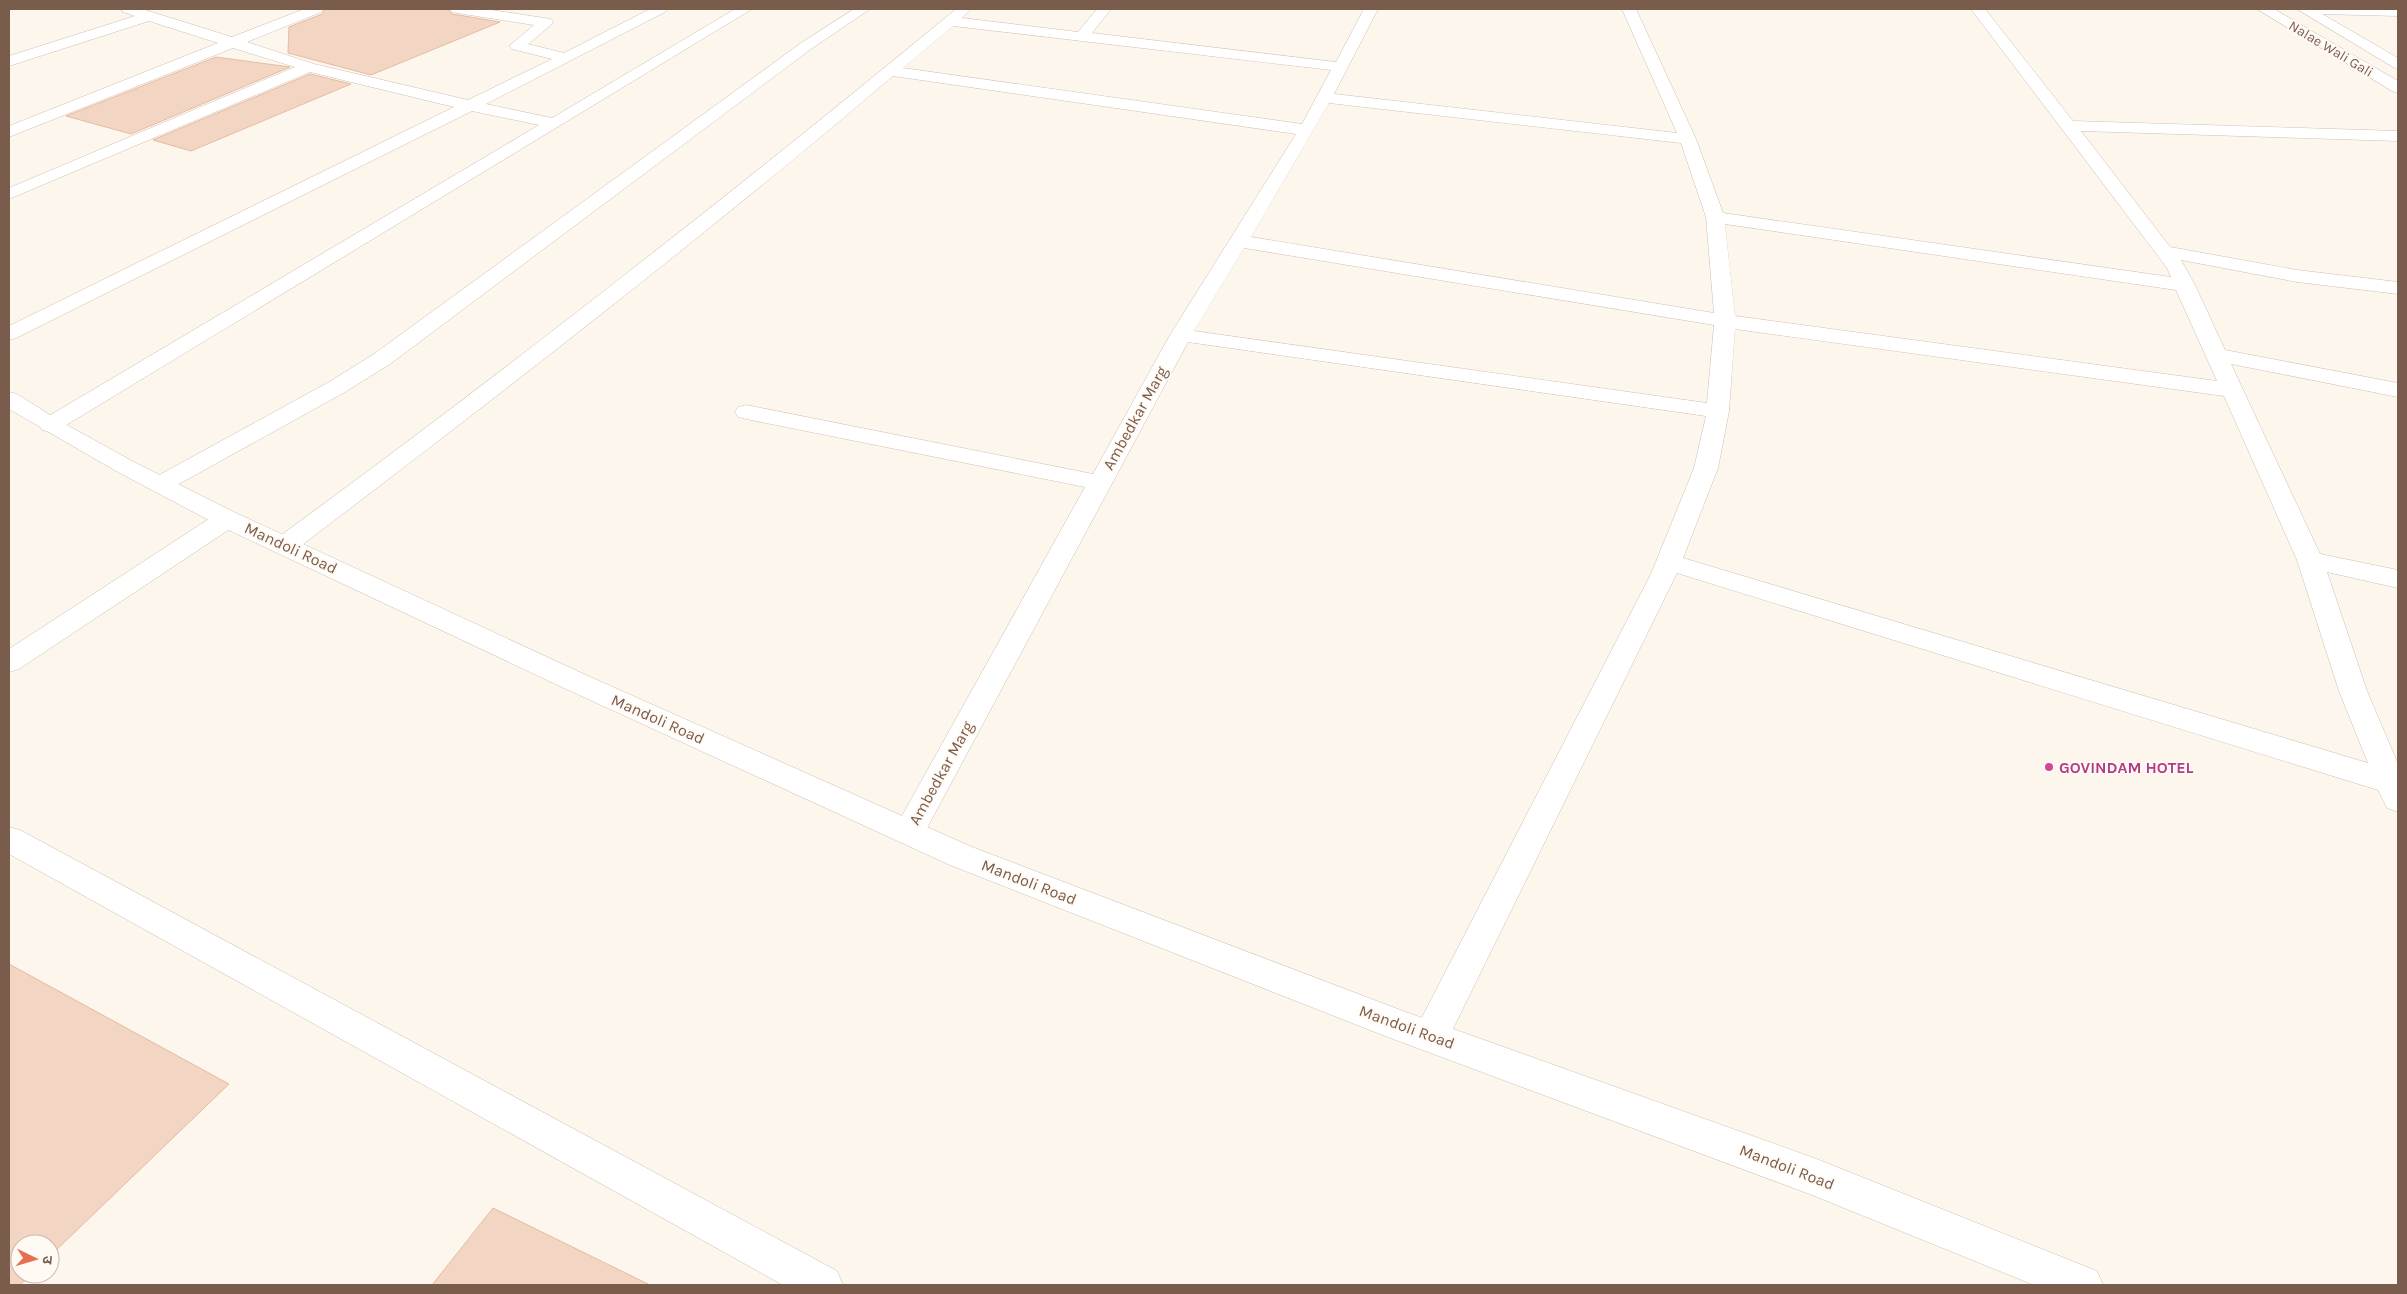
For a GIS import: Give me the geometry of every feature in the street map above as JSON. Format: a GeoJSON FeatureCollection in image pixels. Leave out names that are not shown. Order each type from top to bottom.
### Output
{"type":"FeatureCollection","features":[{"type":"Feature","properties":{"kind":"street"},"geometry":{"type":"LineString","coordinates":[[128,9],[309,67],[554,123]]}},
{"type":"Feature","properties":{"kind":"street"},"geometry":{"type":"LineString","coordinates":[[9,132],[316,9]]}},
{"type":"Feature","properties":{"kind":"street"},"geometry":{"type":"LineString","coordinates":[[457,9],[546,22],[517,46],[566,58]]}},
{"type":"Feature","properties":{"kind":"street"},"geometry":{"type":"LineString","coordinates":[[9,334],[566,58],[660,9]]}},
{"type":"Feature","properties":{"kind":"street"},"geometry":{"type":"LineString","coordinates":[[50,425],[745,9]]}},
{"type":"Feature","properties":{"kind":"street"},"geometry":{"type":"LineString","coordinates":[[161,484],[337,387],[382,359],[798,52],[862,9]]}},
{"type":"Feature","properties":{"kind":"street"},"geometry":{"type":"LineString","coordinates":[[1081,37],[1104,9]]}},
{"type":"Feature","properties":{"kind":"street","name":"Ambedkar Marg"},"geometry":{"type":"LineString","coordinates":[[909,832],[1181,335],[1307,130],[1371,9]]}},
{"type":"Feature","properties":{"kind":"street"},"geometry":{"type":"LineString","coordinates":[[1431,1036],[1669,562],[1706,468],[1718,411],[1725,321],[1715,218],[1688,139],[1629,9]]}},
{"type":"Feature","properties":{"kind":"street"},"geometry":{"type":"LineString","coordinates":[[1978,9],[2167,252],[2186,285],[2310,560],[2353,691],[2396,788]]}},
{"type":"Feature","properties":{"kind":"street","name":"Nalae Wali Gali"},"geometry":{"type":"LineString","coordinates":[[2264,9],[2398,88]]}},
{"type":"Feature","properties":{"kind":"street"},"geometry":{"type":"LineString","coordinates":[[2304,9],[2398,64]]}},
{"type":"Feature","properties":{"kind":"street"},"geometry":{"type":"LineString","coordinates":[[2315,9],[2398,12]]}},
{"type":"Feature","properties":{"kind":"street"},"geometry":{"type":"LineString","coordinates":[[285,545],[478,402],[719,211],[956,15],[1081,37],[1342,67]]}},
{"type":"Feature","properties":{"kind":"street"},"geometry":{"type":"LineString","coordinates":[[9,61],[149,16]]}},
{"type":"Feature","properties":{"kind":"street"},"geometry":{"type":"LineString","coordinates":[[9,194],[309,67]]}},
{"type":"Feature","properties":{"kind":"street"},"geometry":{"type":"LineString","coordinates":[[890,71],[1307,130]]}},
{"type":"Feature","properties":{"kind":"street"},"geometry":{"type":"LineString","coordinates":[[1325,98],[1688,139]]}},
{"type":"Feature","properties":{"kind":"street"},"geometry":{"type":"LineString","coordinates":[[2070,126],[2398,136]]}},
{"type":"Feature","properties":{"kind":"street"},"geometry":{"type":"LineString","coordinates":[[1715,218],[2186,285]]}},
{"type":"Feature","properties":{"kind":"street"},"geometry":{"type":"LineString","coordinates":[[1238,241],[1725,321],[2232,390]]}},
{"type":"Feature","properties":{"kind":"street"},"geometry":{"type":"LineString","coordinates":[[2167,252],[2297,276],[2398,288]]}},
{"type":"Feature","properties":{"kind":"street"},"geometry":{"type":"LineString","coordinates":[[1181,335],[1718,411]]}},
{"type":"Feature","properties":{"kind":"street"},"geometry":{"type":"LineString","coordinates":[[2216,355],[2398,390]]}},
{"type":"Feature","properties":{"kind":"street","name":"Mandoli Road"},"geometry":{"type":"LineString","coordinates":[[9,399],[50,425],[227,519],[576,682],[971,860],[1431,1036],[1814,1177],[2083,1285]]}},
{"type":"Feature","properties":{"kind":"street"},"geometry":{"type":"LineString","coordinates":[[746,412],[1100,483]]}},
{"type":"Feature","properties":{"kind":"street"},"geometry":{"type":"LineString","coordinates":[[9,662],[227,519]]}},
{"type":"Feature","properties":{"kind":"street"},"geometry":{"type":"LineString","coordinates":[[2310,560],[2398,579]]}},
{"type":"Feature","properties":{"kind":"street"},"geometry":{"type":"LineString","coordinates":[[1669,562],[2396,788]]}},
{"type":"Feature","properties":{"kind":"street"},"geometry":{"type":"LineString","coordinates":[[9,839],[823,1285]]}},
{"type":"Feature","properties":{"kind":"building"},"geometry":{"type":"Polygon","coordinates":[[[325,9],[448,9],[452,14],[500,22],[371,75],[288,53],[289,27],[322,14],[325,9]]]}},
{"type":"Feature","properties":{"kind":"building"},"geometry":{"type":"Polygon","coordinates":[[[216,57],[290,67],[131,134],[66,116],[216,57]]]}},
{"type":"Feature","properties":{"kind":"building"},"geometry":{"type":"Polygon","coordinates":[[[310,74],[351,84],[191,151],[153,140],[310,74]]]}},
{"type":"Feature","properties":{"kind":"building"},"geometry":{"type":"Polygon","coordinates":[[[9,964],[229,1084],[60,1246],[60,1234],[10,1234],[10,1284],[21,1284],[9,1285],[9,964]]]}},
{"type":"Feature","properties":{"kind":"building"},"geometry":{"type":"Polygon","coordinates":[[[493,1208],[650,1285],[432,1285],[493,1208]]]}},
{"type":"Feature","properties":{"kind":"place","name":"GOVINDAM HOTEL"},"geometry":{"type":"Point","coordinates":[2049,767]}}]}
